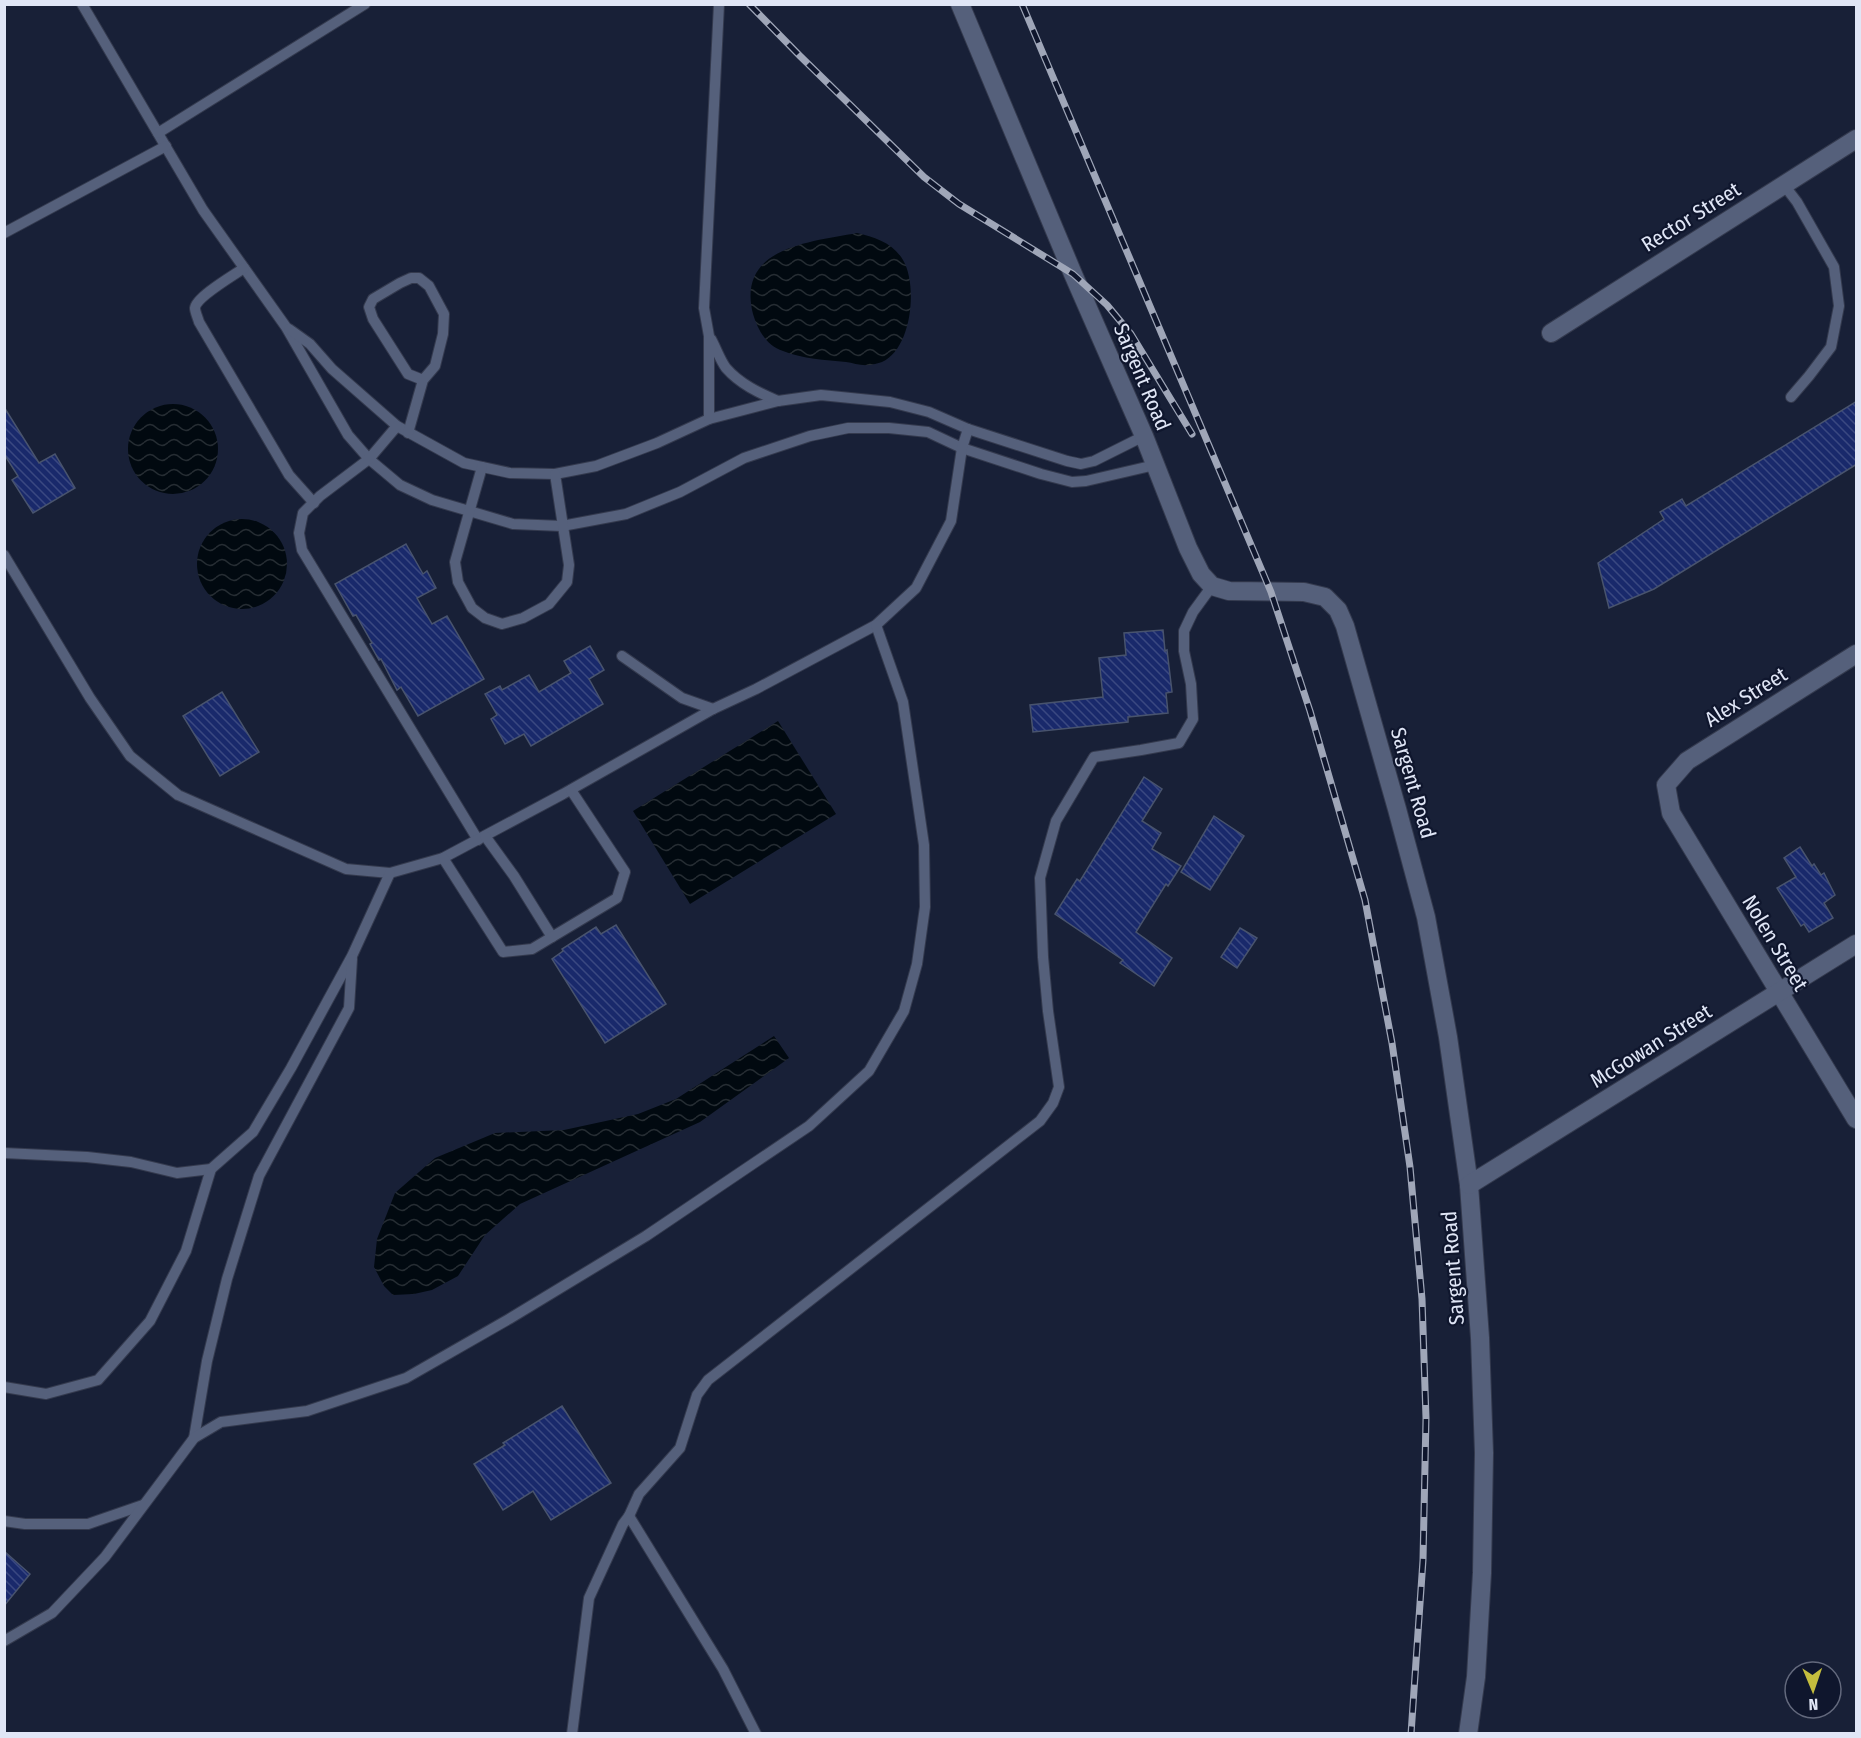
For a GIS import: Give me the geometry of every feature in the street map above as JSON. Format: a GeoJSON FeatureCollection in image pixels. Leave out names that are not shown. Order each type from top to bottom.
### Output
{"type":"FeatureCollection","features":[{"type":"Feature","properties":{"kind":"street","name":"Sargent Road"},"geometry":{"type":"LineString","coordinates":[[960,4],[1068,263],[1144,436],[1188,548],[1201,574],[1212,586],[1229,591],[1304,592],[1325,597],[1338,610],[1341,618],[1426,917],[1448,1038],[1470,1185],[1480,1338],[1484,1453],[1482,1573],[1476,1677],[1468,1734]]}},
{"type":"Feature","properties":{"kind":"street","name":"Rector Street"},"geometry":{"type":"LineString","coordinates":[[1551,333],[1857,139]]}},
{"type":"Feature","properties":{"kind":"street","name":"Alex Street"},"geometry":{"type":"LineString","coordinates":[[1666,785],[1687,761],[1857,654]]}},
{"type":"Feature","properties":{"kind":"street","name":"Nolen Street"},"geometry":{"type":"LineString","coordinates":[[1666,785],[1671,813],[1857,1119]]}},
{"type":"Feature","properties":{"kind":"street","name":"McGowan Street"},"geometry":{"type":"LineString","coordinates":[[1470,1185],[1857,944]]}},
{"type":"Feature","properties":{"kind":"lane"},"geometry":{"type":"LineString","coordinates":[[82,4],[203,210],[286,327],[348,435],[369,459],[400,485],[432,500],[513,524],[562,526],[626,514],[680,492],[744,458],[810,436],[848,428],[890,428],[928,432],[962,448],[1072,482],[1086,481],[1155,465]]}},
{"type":"Feature","properties":{"kind":"lane"},"geometry":{"type":"LineString","coordinates":[[159,133],[365,4]]}},
{"type":"Feature","properties":{"kind":"lane"},"geometry":{"type":"LineString","coordinates":[[709,419],[709,336],[704,308],[719,4]]}},
{"type":"Feature","properties":{"kind":"lane"},"geometry":{"type":"LineString","coordinates":[[4,233],[166,146]]}},
{"type":"Feature","properties":{"kind":"lane"},"geometry":{"type":"LineString","coordinates":[[1784,185],[1834,267],[1839,306],[1831,347],[1791,397]]}},
{"type":"Feature","properties":{"kind":"lane"},"geometry":{"type":"LineString","coordinates":[[244,268],[197,303],[195,308],[199,322],[289,475],[314,503]]}},
{"type":"Feature","properties":{"kind":"lane"},"geometry":{"type":"LineString","coordinates":[[408,433],[423,380],[435,366],[443,334],[444,314],[429,286],[419,278],[411,278],[373,299],[369,307],[408,374],[423,380]]}},
{"type":"Feature","properties":{"kind":"lane"},"geometry":{"type":"LineString","coordinates":[[286,327],[310,344],[332,369],[408,433],[464,463],[510,472],[555,474],[596,466],[709,419],[778,401],[821,395],[890,402],[929,412],[968,429],[1081,464],[1094,461],[1144,436]]}},
{"type":"Feature","properties":{"kind":"lane"},"geometry":{"type":"LineString","coordinates":[[709,336],[725,367],[755,391],[778,401]]}},
{"type":"Feature","properties":{"kind":"lane"},"geometry":{"type":"LineString","coordinates":[[398,426],[369,459],[303,513],[298,533],[302,550],[482,838],[514,876],[552,937]]}},
{"type":"Feature","properties":{"kind":"lane"},"geometry":{"type":"LineString","coordinates":[[4,555],[90,698],[130,756],[178,795],[346,869],[390,873],[442,858],[482,838],[714,709],[876,625],[916,588],[951,521],[962,448],[968,429]]}},
{"type":"Feature","properties":{"kind":"lane"},"geometry":{"type":"LineString","coordinates":[[482,467],[455,562],[458,582],[472,608],[485,618],[502,624],[523,618],[549,604],[567,582],[569,566],[555,474]]}},
{"type":"Feature","properties":{"kind":"lane"},"geometry":{"type":"LineString","coordinates":[[572,1734],[590,1598],[639,1494],[680,1448],[697,1395],[708,1380],[1040,1122],[1053,1103],[1059,1087],[1043,957],[1040,878],[1056,821],[1094,757],[1179,743],[1193,719],[1191,684],[1184,651],[1184,631],[1193,612],[1212,586]]}},
{"type":"Feature","properties":{"kind":"lane"},"geometry":{"type":"LineString","coordinates":[[4,1641],[52,1612],[105,1557],[194,1438],[221,1422],[307,1411],[406,1378],[646,1236],[809,1126],[869,1071],[904,1011],[917,964],[925,907],[924,845],[903,702],[876,625]]}},
{"type":"Feature","properties":{"kind":"lane"},"geometry":{"type":"LineString","coordinates":[[622,656],[682,698],[714,709]]}},
{"type":"Feature","properties":{"kind":"lane"},"geometry":{"type":"LineString","coordinates":[[442,858],[504,952],[532,949],[617,898],[625,872],[571,790]]}},
{"type":"Feature","properties":{"kind":"lane"},"geometry":{"type":"LineString","coordinates":[[4,1387],[46,1394],[98,1380],[150,1321],[186,1251],[211,1169],[253,1132],[352,956],[390,873]]}},
{"type":"Feature","properties":{"kind":"lane"},"geometry":{"type":"LineString","coordinates":[[194,1438],[207,1360],[227,1280],[259,1176],[349,1008],[352,956]]}},
{"type":"Feature","properties":{"kind":"lane"},"geometry":{"type":"LineString","coordinates":[[4,1153],[87,1157],[131,1162],[177,1173],[211,1169]]}},
{"type":"Feature","properties":{"kind":"lane"},"geometry":{"type":"LineString","coordinates":[[4,1521],[25,1524],[88,1524],[144,1504]]}},
{"type":"Feature","properties":{"kind":"lane"},"geometry":{"type":"LineString","coordinates":[[629,1516],[723,1669],[756,1734]]}},
{"type":"Feature","properties":{"kind":"water"},"geometry":{"type":"Polygon","coordinates":[[[857,233],[889,245],[899,254],[908,271],[911,300],[909,316],[906,331],[892,355],[882,362],[863,365],[798,356],[772,346],[760,332],[753,314],[751,292],[755,274],[766,261],[781,252],[819,240],[857,233]]]}},
{"type":"Feature","properties":{"kind":"water"},"geometry":{"type":"Polygon","coordinates":[[[173,404],[190,407],[205,417],[215,432],[218,449],[215,466],[205,481],[190,491],[173,494],[156,491],[141,481],[131,466],[128,449],[131,432],[141,417],[156,407],[173,404]]]}},
{"type":"Feature","properties":{"kind":"water"},"geometry":{"type":"Polygon","coordinates":[[[242,519],[259,522],[274,532],[284,547],[287,564],[284,581],[274,596],[259,606],[242,609],[225,606],[210,596],[200,581],[197,564],[200,547],[210,532],[225,522],[242,519]]]}},
{"type":"Feature","properties":{"kind":"water"},"geometry":{"type":"Polygon","coordinates":[[[778,721],[836,814],[690,904],[633,811],[778,721]]]}},
{"type":"Feature","properties":{"kind":"water"},"geometry":{"type":"Polygon","coordinates":[[[774,1036],[789,1058],[700,1122],[520,1204],[485,1235],[458,1276],[432,1290],[393,1295],[384,1286],[374,1267],[377,1239],[395,1193],[435,1158],[495,1133],[564,1130],[638,1114],[676,1099],[774,1036]]]}},
{"type":"Feature","properties":{"kind":"building"},"geometry":{"type":"Polygon","coordinates":[[[1857,401],[1857,464],[1654,589],[1609,608],[1598,563],[1664,519],[1660,512],[1682,499],[1686,506],[1857,401]]]}},
{"type":"Feature","properties":{"kind":"building"},"geometry":{"type":"Polygon","coordinates":[[[4,407],[39,463],[55,454],[75,488],[33,513],[12,480],[18,476],[4,454],[4,407]]]}},
{"type":"Feature","properties":{"kind":"building"},"geometry":{"type":"Polygon","coordinates":[[[406,544],[423,574],[427,571],[436,588],[417,598],[432,624],[447,616],[484,679],[418,716],[401,687],[397,690],[356,615],[353,616],[335,584],[406,544]]]}},
{"type":"Feature","properties":{"kind":"building"},"geometry":{"type":"Polygon","coordinates":[[[1163,630],[1172,692],[1166,693],[1168,713],[1128,717],[1128,722],[1033,732],[1030,705],[1103,697],[1099,658],[1126,655],[1124,633],[1163,630]]]}},
{"type":"Feature","properties":{"kind":"building"},"geometry":{"type":"Polygon","coordinates":[[[590,646],[604,670],[589,679],[603,704],[531,746],[524,734],[505,744],[491,719],[497,715],[485,694],[500,686],[502,690],[529,675],[539,692],[571,673],[564,661],[590,646]]]}},
{"type":"Feature","properties":{"kind":"building"},"geometry":{"type":"Polygon","coordinates":[[[222,692],[259,752],[220,776],[183,716],[222,692]]]}},
{"type":"Feature","properties":{"kind":"building"},"geometry":{"type":"Polygon","coordinates":[[[1144,777],[1162,789],[1142,821],[1161,833],[1152,849],[1181,866],[1168,886],[1166,884],[1136,932],[1172,958],[1154,986],[1120,963],[1123,960],[1055,914],[1077,879],[1080,881],[1144,777]]]}},
{"type":"Feature","properties":{"kind":"building"},"geometry":{"type":"Polygon","coordinates":[[[1214,816],[1244,836],[1210,890],[1181,872],[1214,816]]]}},
{"type":"Feature","properties":{"kind":"building"},"geometry":{"type":"Polygon","coordinates":[[[1800,847],[1812,866],[1814,864],[1821,875],[1824,873],[1835,895],[1824,903],[1833,918],[1809,932],[1804,924],[1801,926],[1777,888],[1796,877],[1784,858],[1800,847]]]}},
{"type":"Feature","properties":{"kind":"building"},"geometry":{"type":"Polygon","coordinates":[[[616,925],[666,1004],[605,1043],[552,959],[563,951],[562,949],[596,927],[601,934],[616,925]]]}},
{"type":"Feature","properties":{"kind":"building"},"geometry":{"type":"Polygon","coordinates":[[[1240,928],[1257,938],[1237,968],[1221,957],[1240,928]]]}},
{"type":"Feature","properties":{"kind":"building"},"geometry":{"type":"Polygon","coordinates":[[[562,1406],[611,1483],[551,1520],[533,1491],[503,1510],[474,1464],[562,1406]]]}},
{"type":"Feature","properties":{"kind":"building"},"geometry":{"type":"Polygon","coordinates":[[[4,1551],[30,1574],[4,1606],[4,1551]]]}},
{"type":"Feature","properties":{"kind":"railway"},"geometry":{"type":"LineString","coordinates":[[749,4],[924,177],[959,204],[1073,274],[1107,305],[1131,334],[1192,434]]}},
{"type":"Feature","properties":{"kind":"railway"},"geometry":{"type":"LineString","coordinates":[[1022,4],[1271,592],[1310,711],[1365,900],[1392,1043],[1410,1167],[1422,1299],[1426,1418],[1423,1560],[1411,1734]]}}]}
